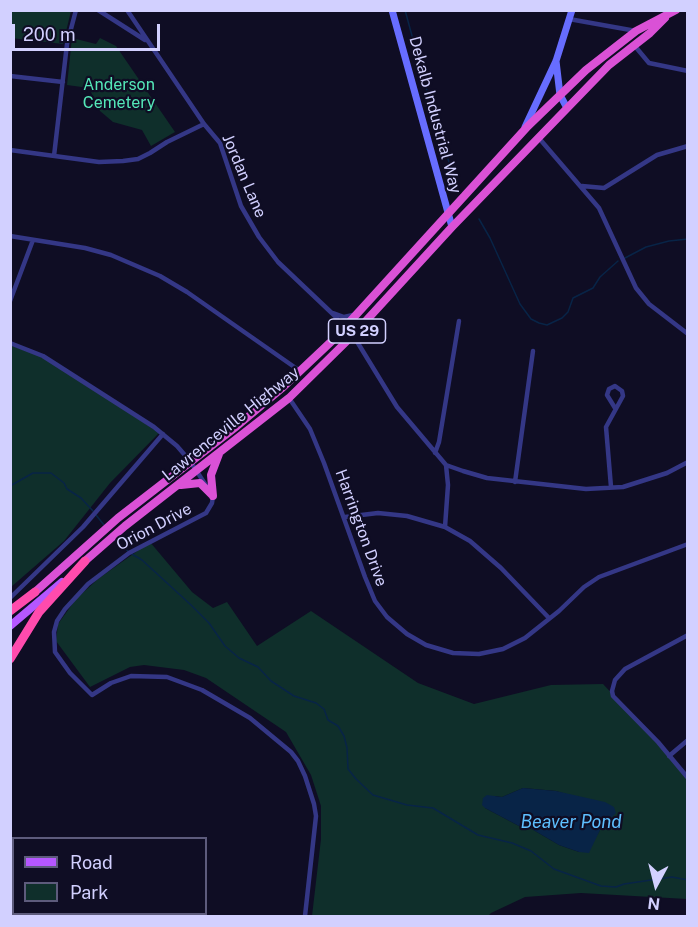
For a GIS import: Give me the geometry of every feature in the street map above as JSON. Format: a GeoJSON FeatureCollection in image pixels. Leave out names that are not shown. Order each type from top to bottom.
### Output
{"type":"FeatureCollection","features":[{"type":"Feature","properties":{"kind":"highway","name":"US 29"},"geometry":{"type":"LineString","coordinates":[[449,215],[521,134],[586,70],[636,31],[676,10]]}},
{"type":"Feature","properties":{"kind":"highway","name":"US 29"},"geometry":{"type":"LineString","coordinates":[[452,227],[609,65],[650,33],[668,15]]}},
{"type":"Feature","properties":{"kind":"highway","name":"Lawrenceville Highway"},"geometry":{"type":"LineString","coordinates":[[35,592],[118,518],[237,426],[300,371],[335,338],[449,215]]}},
{"type":"Feature","properties":{"kind":"highway","name":"Lawrenceville Highway"},"geometry":{"type":"LineString","coordinates":[[85,561],[125,526],[289,398],[353,335],[452,227]]}},
{"type":"Feature","properties":{"kind":"highway"},"geometry":{"type":"LineString","coordinates":[[213,496],[212,469],[220,453]]}},
{"type":"Feature","properties":{"kind":"highway"},"geometry":{"type":"LineString","coordinates":[[177,486],[200,483],[213,496]]}},
{"type":"Feature","properties":{"kind":"highway"},"geometry":{"type":"LineString","coordinates":[[10,659],[39,612],[85,561]]}},
{"type":"Feature","properties":{"kind":"highway"},"geometry":{"type":"LineString","coordinates":[[10,611],[35,592]]}},
{"type":"Feature","properties":{"kind":"main road","name":"Dekalb Industrial Way"},"geometry":{"type":"LineString","coordinates":[[392,10],[452,227]]}},
{"type":"Feature","properties":{"kind":"main road"},"geometry":{"type":"LineString","coordinates":[[521,134],[556,61],[572,10]]}},
{"type":"Feature","properties":{"kind":"main road"},"geometry":{"type":"LineString","coordinates":[[556,61],[560,95],[567,108]]}},
{"type":"Feature","properties":{"kind":"main road","name":"Lawrenceville Highway"},"geometry":{"type":"LineString","coordinates":[[10,626],[85,561]]}},
{"type":"Feature","properties":{"kind":"main road","name":"Lawrenceville Highway"},"geometry":{"type":"LineString","coordinates":[[10,617],[35,592]]}},
{"type":"Feature","properties":{"kind":"street"},"geometry":{"type":"LineString","coordinates":[[54,156],[69,32],[76,10]]}},
{"type":"Feature","properties":{"kind":"street"},"geometry":{"type":"LineString","coordinates":[[98,10],[148,41]]}},
{"type":"Feature","properties":{"kind":"street","name":"Jordan Lane"},"geometry":{"type":"LineString","coordinates":[[127,10],[204,124],[223,148],[242,206],[259,237],[278,262],[330,311]]}},
{"type":"Feature","properties":{"kind":"street"},"geometry":{"type":"LineString","coordinates":[[569,19],[636,31]]}},
{"type":"Feature","properties":{"kind":"street"},"geometry":{"type":"LineString","coordinates":[[634,45],[649,63],[687,71]]}},
{"type":"Feature","properties":{"kind":"street"},"geometry":{"type":"LineString","coordinates":[[10,76],[63,82]]}},
{"type":"Feature","properties":{"kind":"street"},"geometry":{"type":"LineString","coordinates":[[10,150],[99,162],[138,159],[204,124]]}},
{"type":"Feature","properties":{"kind":"street"},"geometry":{"type":"LineString","coordinates":[[538,137],[599,208],[636,288],[649,304],[687,334]]}},
{"type":"Feature","properties":{"kind":"street"},"geometry":{"type":"LineString","coordinates":[[582,186],[604,188],[657,155],[687,146]]}},
{"type":"Feature","properties":{"kind":"street"},"geometry":{"type":"LineString","coordinates":[[10,236],[94,250],[160,276],[187,292],[300,371]]}},
{"type":"Feature","properties":{"kind":"street"},"geometry":{"type":"LineString","coordinates":[[10,301],[33,240]]}},
{"type":"Feature","properties":{"kind":"street"},"geometry":{"type":"LineString","coordinates":[[330,311],[344,317],[360,311]]}},
{"type":"Feature","properties":{"kind":"street"},"geometry":{"type":"LineString","coordinates":[[330,311],[339,322],[335,338]]}},
{"type":"Feature","properties":{"kind":"street"},"geometry":{"type":"LineString","coordinates":[[435,453],[439,442],[459,321]]}},
{"type":"Feature","properties":{"kind":"street"},"geometry":{"type":"LineString","coordinates":[[353,335],[397,407],[446,465],[487,478],[586,489],[623,487],[667,473],[687,462]]}},
{"type":"Feature","properties":{"kind":"street"},"geometry":{"type":"LineString","coordinates":[[10,343],[43,356],[163,434],[198,470],[213,496]]}},
{"type":"Feature","properties":{"kind":"street"},"geometry":{"type":"LineString","coordinates":[[516,482],[533,351]]}},
{"type":"Feature","properties":{"kind":"street"},"geometry":{"type":"LineString","coordinates":[[611,487],[607,423],[623,396],[622,391],[615,386],[609,389],[607,395],[615,408]]}},
{"type":"Feature","properties":{"kind":"street","name":"Harrington Drive"},"geometry":{"type":"LineString","coordinates":[[289,398],[309,429],[345,517],[375,601],[387,617],[407,634],[426,645],[453,653],[479,654],[502,649],[525,638],[584,587],[599,577],[687,544]]}},
{"type":"Feature","properties":{"kind":"street"},"geometry":{"type":"LineString","coordinates":[[10,598],[83,527],[163,434]]}},
{"type":"Feature","properties":{"kind":"street"},"geometry":{"type":"LineString","coordinates":[[445,527],[448,484],[446,465]]}},
{"type":"Feature","properties":{"kind":"street","name":"Orion Drive"},"geometry":{"type":"LineString","coordinates":[[213,496],[212,504],[206,513],[147,542],[88,584],[64,609],[57,621],[54,632],[55,652],[92,695],[111,683],[131,676],[167,677],[202,690],[250,718],[274,736],[298,761],[314,804],[316,816],[305,916]]}},
{"type":"Feature","properties":{"kind":"street"},"geometry":{"type":"LineString","coordinates":[[345,517],[378,513],[407,516],[445,527],[470,541],[501,568],[549,618]]}},
{"type":"Feature","properties":{"kind":"street"},"geometry":{"type":"LineString","coordinates":[[687,635],[625,669],[615,680],[613,696],[687,778]]}},
{"type":"Feature","properties":{"kind":"street"},"geometry":{"type":"LineString","coordinates":[[669,756],[687,740]]}},
{"type":"Feature","properties":{"kind":"green space"},"geometry":{"type":"Polygon","coordinates":[[[11,10],[71,11],[63,44],[11,38],[11,10]]]}},
{"type":"Feature","properties":{"kind":"green space","name":"Anderson Cemetery"},"geometry":{"type":"Polygon","coordinates":[[[72,38],[96,44],[100,38],[116,46],[175,132],[151,146],[142,130],[113,122],[100,111],[89,88],[67,85],[72,38]]]}},
{"type":"Feature","properties":{"kind":"green space"},"geometry":{"type":"Polygon","coordinates":[[[10,345],[51,360],[159,433],[110,483],[64,541],[11,587],[10,345]]]}},
{"type":"Feature","properties":{"kind":"green space"},"geometry":{"type":"Polygon","coordinates":[[[150,542],[192,592],[213,608],[227,602],[257,646],[311,611],[418,683],[474,704],[551,685],[603,684],[668,753],[687,778],[687,899],[581,893],[525,897],[488,916],[312,916],[321,839],[321,806],[311,775],[286,732],[206,678],[184,670],[144,665],[130,667],[90,687],[56,641],[58,624],[76,599],[98,579],[150,542]],[[523,788],[502,797],[495,796],[485,808],[519,826],[530,828],[559,845],[579,852],[592,844],[601,828],[609,820],[566,794],[523,788]]]}},
{"type":"Feature","properties":{"kind":"water","name":"Beaver Pond"},"geometry":{"type":"Polygon","coordinates":[[[523,788],[556,791],[605,802],[614,807],[616,813],[601,828],[589,853],[579,852],[559,845],[530,828],[519,826],[482,805],[483,798],[487,795],[502,797],[523,788]]]}},
{"type":"Feature","properties":{"kind":"waterway"},"geometry":{"type":"LineString","coordinates":[[405,10],[427,91]]}},
{"type":"Feature","properties":{"kind":"waterway"},"geometry":{"type":"LineString","coordinates":[[436,122],[458,190]]}},
{"type":"Feature","properties":{"kind":"waterway"},"geometry":{"type":"LineString","coordinates":[[479,219],[520,304],[531,319],[539,323],[547,325],[562,318],[568,312],[573,298],[593,288],[600,277],[618,261]]}},
{"type":"Feature","properties":{"kind":"waterway"},"geometry":{"type":"LineString","coordinates":[[625,258],[646,247],[688,239]]}},
{"type":"Feature","properties":{"kind":"waterway"},"geometry":{"type":"LineString","coordinates":[[10,486],[33,473],[51,473],[93,511]]}},
{"type":"Feature","properties":{"kind":"waterway"},"geometry":{"type":"LineString","coordinates":[[96,515],[104,525]]}},
{"type":"Feature","properties":{"kind":"waterway"},"geometry":{"type":"LineString","coordinates":[[114,539],[128,551]]}},
{"type":"Feature","properties":{"kind":"waterway"},"geometry":{"type":"LineString","coordinates":[[132,554],[142,560],[191,605],[209,623],[225,646],[239,658],[258,667],[271,681],[294,696],[316,703],[324,709],[328,720],[338,726],[344,736],[348,769],[373,795],[407,805],[433,808],[478,835],[512,843],[531,851],[554,869],[601,886],[616,887],[672,877],[688,880]]}}]}
